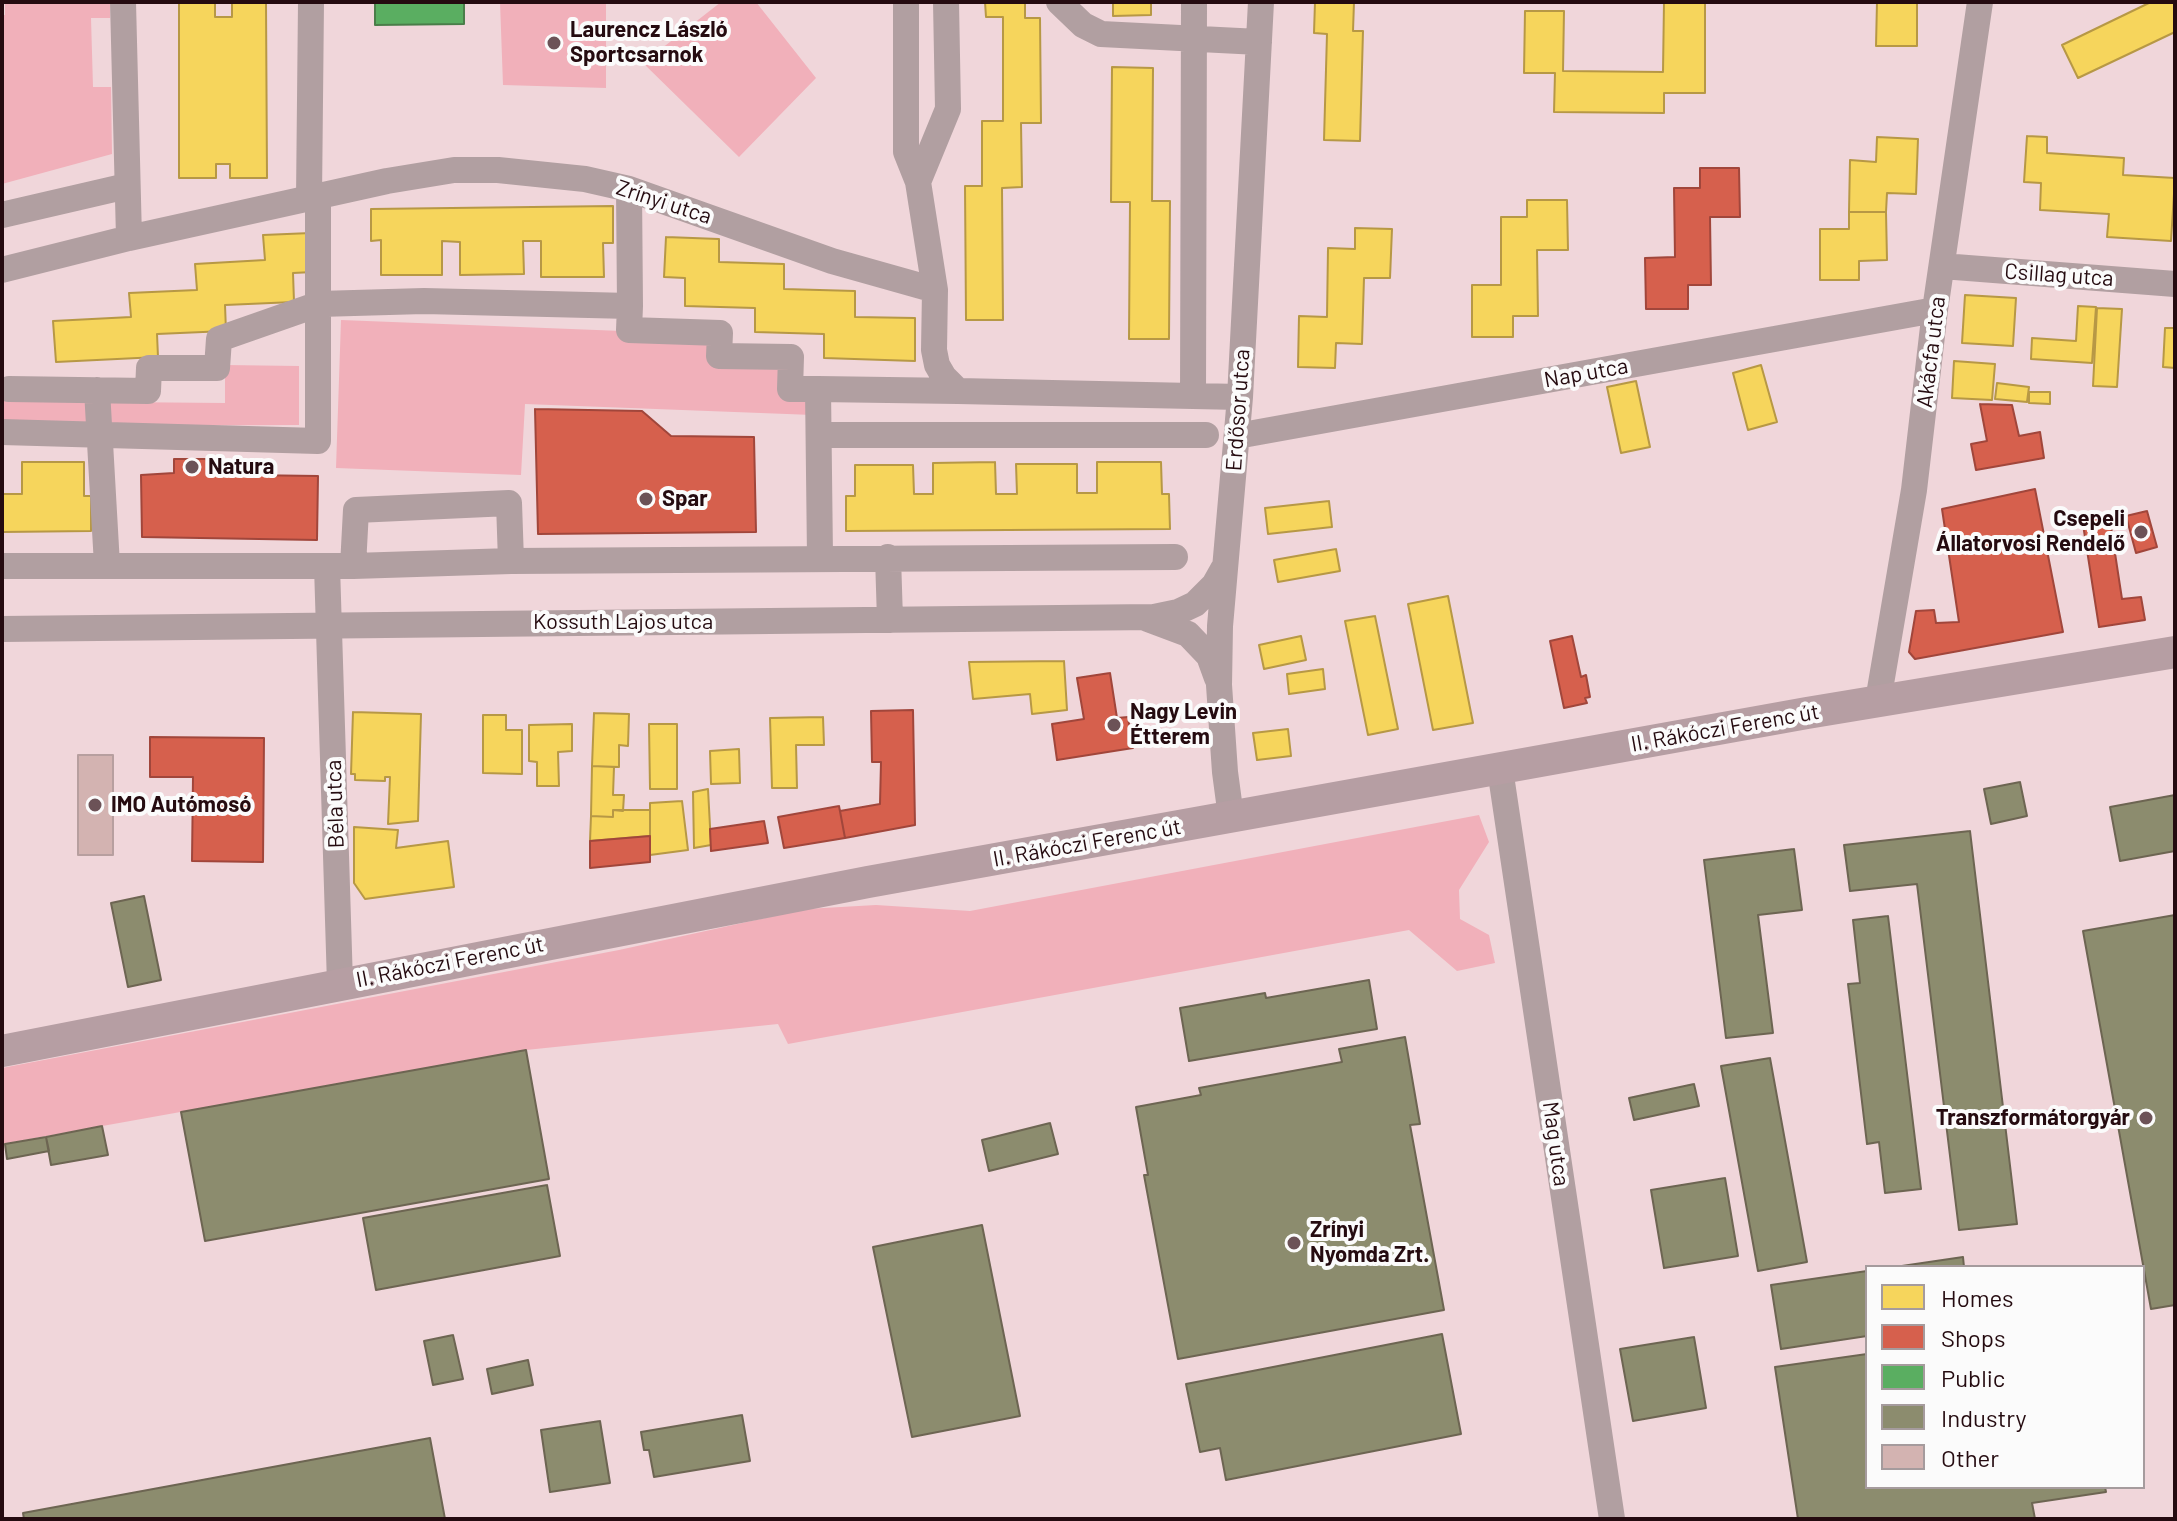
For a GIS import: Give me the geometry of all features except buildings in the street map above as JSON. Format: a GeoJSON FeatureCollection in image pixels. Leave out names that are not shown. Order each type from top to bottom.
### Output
{"type":"FeatureCollection","features":[{"type":"Feature","properties":{"kind":"main road","name":"II. Rákóczi Ferenc út"},"geometry":{"type":"LineString","coordinates":[[2,1051],[868,882],[1878,701],[2175,652]]}},
{"type":"Feature","properties":{"kind":"street"},"geometry":{"type":"LineString","coordinates":[[123,2],[129,238]]}},
{"type":"Feature","properties":{"kind":"street"},"geometry":{"type":"LineString","coordinates":[[2,432],[318,441],[319,304],[313,197],[311,2]]}},
{"type":"Feature","properties":{"kind":"street"},"geometry":{"type":"LineString","coordinates":[[906,2],[906,152],[918,182],[935,290],[934,350],[937,365],[958,391]]}},
{"type":"Feature","properties":{"kind":"street"},"geometry":{"type":"LineString","coordinates":[[918,182],[948,109],[946,2]]}},
{"type":"Feature","properties":{"kind":"street"},"geometry":{"type":"LineString","coordinates":[[1059,2],[1083,25],[1101,34],[1259,42]]}},
{"type":"Feature","properties":{"kind":"street"},"geometry":{"type":"LineString","coordinates":[[1193,396],[1194,2]]}},
{"type":"Feature","properties":{"kind":"street","name":"Erdősor utca"},"geometry":{"type":"LineString","coordinates":[[1231,817],[1219,685],[1223,569],[1240,397],[1261,2]]}},
{"type":"Feature","properties":{"kind":"street","name":"Akácfa utca"},"geometry":{"type":"LineString","coordinates":[[1878,701],[1914,490],[1935,310],[1980,2]]}},
{"type":"Feature","properties":{"kind":"street","name":"Zrínyi utca"},"geometry":{"type":"LineString","coordinates":[[2,270],[313,197],[454,170],[550,174],[629,189],[832,261],[935,290]]}},
{"type":"Feature","properties":{"kind":"street"},"geometry":{"type":"LineString","coordinates":[[2,215],[127,186]]}},
{"type":"Feature","properties":{"kind":"street"},"geometry":{"type":"LineString","coordinates":[[629,189],[629,330],[720,333],[719,356],[791,357],[790,389],[1240,397]]}},
{"type":"Feature","properties":{"kind":"street","name":"Csillag utca"},"geometry":{"type":"LineString","coordinates":[[1942,266],[2175,284]]}},
{"type":"Feature","properties":{"kind":"street"},"geometry":{"type":"LineString","coordinates":[[9,389],[148,391],[149,368],[217,368],[219,339],[319,304],[424,301],[630,306]]}},
{"type":"Feature","properties":{"kind":"street","name":"Nap utca"},"geometry":{"type":"LineString","coordinates":[[1237,436],[1935,310]]}},
{"type":"Feature","properties":{"kind":"street"},"geometry":{"type":"LineString","coordinates":[[818,389],[820,557]]}},
{"type":"Feature","properties":{"kind":"street"},"geometry":{"type":"LineString","coordinates":[[97,390],[97,434],[107,565]]}},
{"type":"Feature","properties":{"kind":"street"},"geometry":{"type":"LineString","coordinates":[[819,435],[1206,435]]}},
{"type":"Feature","properties":{"kind":"street","name":"Béla utca"},"geometry":{"type":"LineString","coordinates":[[340,984],[329,625],[340,566],[356,510],[509,503],[511,561]]}},
{"type":"Feature","properties":{"kind":"street"},"geometry":{"type":"LineString","coordinates":[[2,566],[340,566],[820,557],[1175,557]]}},
{"type":"Feature","properties":{"kind":"street"},"geometry":{"type":"LineString","coordinates":[[888,557],[890,620]]}},
{"type":"Feature","properties":{"kind":"street","name":"Kossuth Lajos utca"},"geometry":{"type":"LineString","coordinates":[[2,629],[1169,615],[1186,609],[1209,592],[1223,569]]}},
{"type":"Feature","properties":{"kind":"street"},"geometry":{"type":"LineString","coordinates":[[1140,616],[1188,634],[1200,644],[1209,656],[1219,685]]}},
{"type":"Feature","properties":{"kind":"street","name":"Mag utca"},"geometry":{"type":"LineString","coordinates":[[1500,769],[1612,1519]]}},
{"type":"Feature","properties":{"kind":"shaded area"},"geometry":{"type":"Polygon","coordinates":[[[5,2],[110,2],[110,18],[91,18],[93,87],[111,87],[112,154],[2,184],[2,15],[5,15],[5,2]]]}},
{"type":"Feature","properties":{"kind":"shaded area","name":"Laurencz László Sportcsarnok"},"geometry":{"type":"Polygon","coordinates":[[[500,2],[606,2],[606,88],[503,85],[500,2]]]}},
{"type":"Feature","properties":{"kind":"shaded area"},"geometry":{"type":"Polygon","coordinates":[[[721,2],[756,2],[816,78],[739,157],[643,63],[721,2]]]}},
{"type":"Feature","properties":{"kind":"shaded area"},"geometry":{"type":"Polygon","coordinates":[[[341,320],[622,331],[713,343],[784,363],[812,395],[813,415],[525,404],[521,475],[336,468],[341,320]]]}},
{"type":"Feature","properties":{"kind":"shaded area"},"geometry":{"type":"Polygon","coordinates":[[[225,365],[299,366],[299,425],[2,426],[2,386],[3,401],[225,403],[225,365]]]}},
{"type":"Feature","properties":{"kind":"shaded area"},"geometry":{"type":"Polygon","coordinates":[[[1479,815],[1489,842],[1459,890],[1460,919],[1489,935],[1495,963],[1457,971],[1409,930],[788,1044],[778,1024],[526,1050],[2,1144],[2,1068],[619,950],[806,909],[876,905],[970,911],[1479,815]]]}},
{"type":"Feature","properties":{"kind":"place","name":"Laurencz László Sportcsarnok"},"geometry":{"type":"Point","coordinates":[554,43]}},
{"type":"Feature","properties":{"kind":"place","name":"Natura"},"geometry":{"type":"Point","coordinates":[192,467]}},
{"type":"Feature","properties":{"kind":"place","name":"Spar"},"geometry":{"type":"Point","coordinates":[646,499]}},
{"type":"Feature","properties":{"kind":"place","name":"Csepeli Állatorvosi Rendelő"},"geometry":{"type":"Point","coordinates":[2141,532]}},
{"type":"Feature","properties":{"kind":"place","name":"Nagy Levin Étterem"},"geometry":{"type":"Point","coordinates":[1114,725]}},
{"type":"Feature","properties":{"kind":"place","name":"IMO Autómosó"},"geometry":{"type":"Point","coordinates":[95,805]}},
{"type":"Feature","properties":{"kind":"place","name":"Transzformátorgyár"},"geometry":{"type":"Point","coordinates":[2146,1118]}},
{"type":"Feature","properties":{"kind":"place","name":"Zrínyi Nyomda Zrt."},"geometry":{"type":"Point","coordinates":[1294,1243]}}]}
